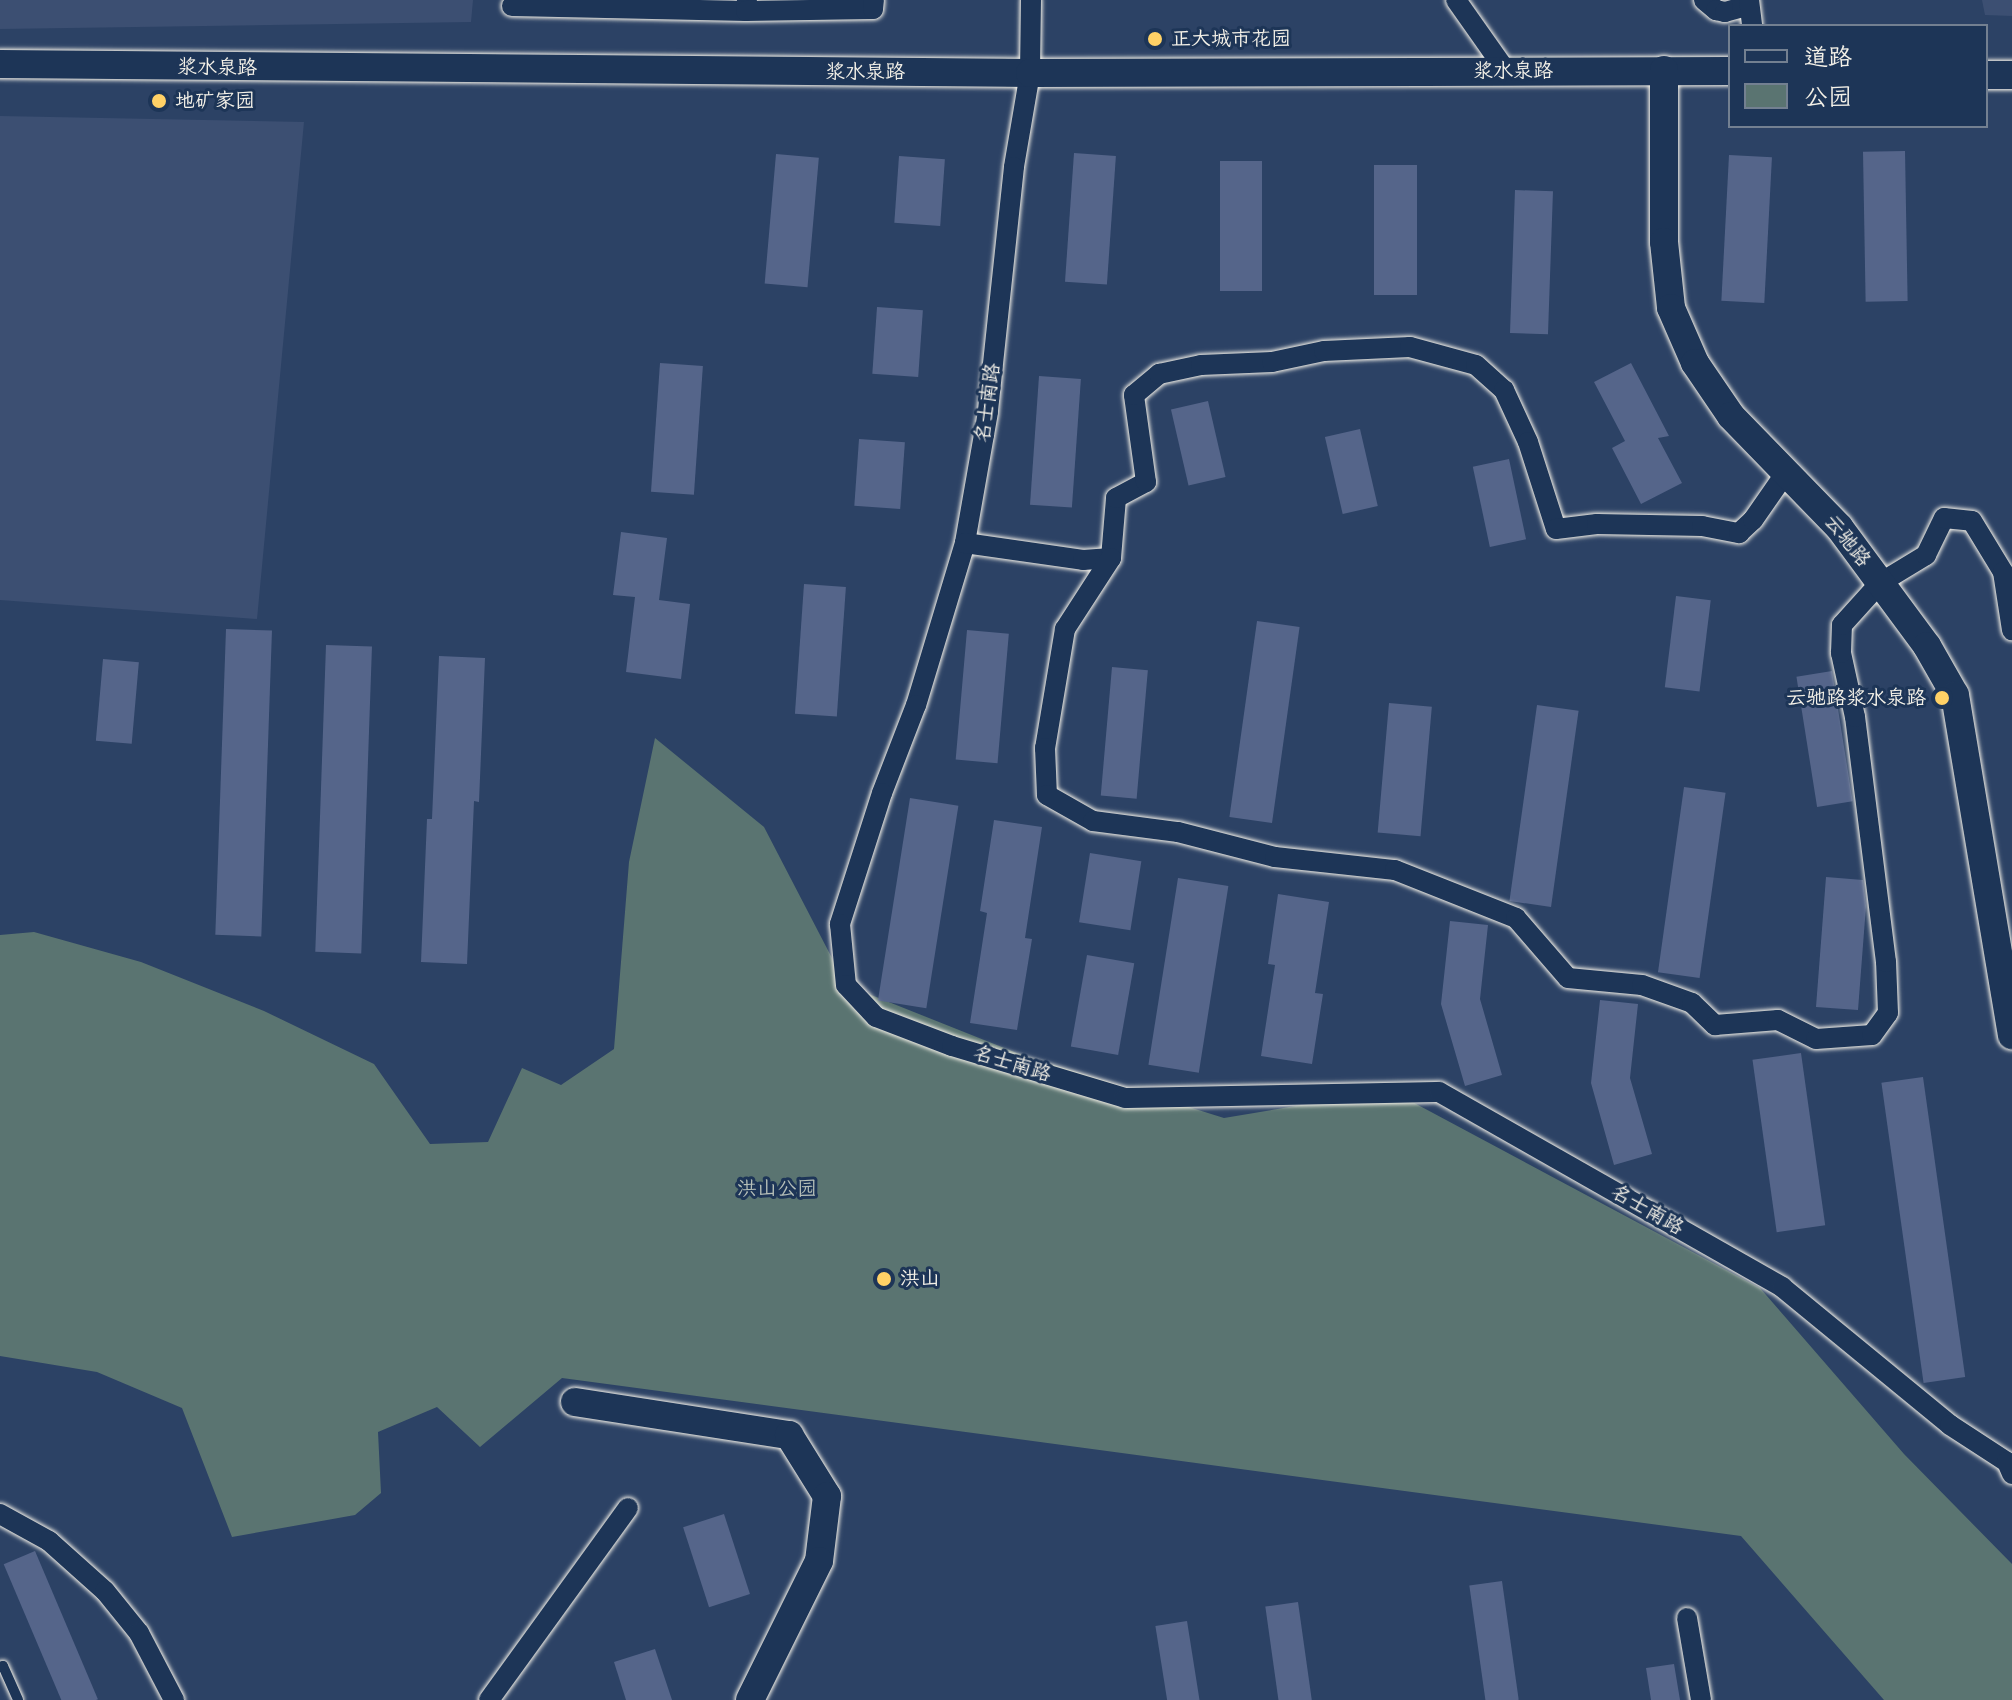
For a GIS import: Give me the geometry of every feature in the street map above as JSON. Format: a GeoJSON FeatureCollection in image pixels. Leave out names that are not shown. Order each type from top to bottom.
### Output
{"type":"FeatureCollection","features":[{"type":"Feature","properties":{"kind":"main road","name":"浆水泉路"},"geometry":{"type":"LineString","coordinates":[[0,64],[1030,73],[1728,71]]}},
{"type":"Feature","properties":{"kind":"main road","name":"云驰路"},"geometry":{"type":"LineString","coordinates":[[1664,70],[1664,242],[1671,308],[1695,363],[1731,416],[1839,527],[1927,646],[1955,695],[2012,1035]]}},
{"type":"Feature","properties":{"kind":"main road"},"geometry":{"type":"LineString","coordinates":[[1988,75],[2012,75]]}},
{"type":"Feature","properties":{"kind":"main road"},"geometry":{"type":"LineString","coordinates":[[575,1402],[789,1435],[827,1496],[819,1561],[750,1700]]}},
{"type":"Feature","properties":{"kind":"street"},"geometry":{"type":"LineString","coordinates":[[512,6],[596,4],[873,9],[874,0]]}},
{"type":"Feature","properties":{"kind":"street","name":"名士南路"},"geometry":{"type":"LineString","coordinates":[[1031,0],[1030,73],[1014,167],[990,398],[965,543],[916,705],[882,793],[840,924],[846,985],[876,1017],[952,1046],[1125,1098],[1439,1092],[1782,1287],[1950,1425],[2007,1462],[2012,1474]]}},
{"type":"Feature","properties":{"kind":"street"},"geometry":{"type":"LineString","coordinates":[[1456,0],[1506,71]]}},
{"type":"Feature","properties":{"kind":"street"},"geometry":{"type":"LineString","coordinates":[[1704,0],[1716,10],[1725,12],[1734,11],[1749,0],[1752,24]]}},
{"type":"Feature","properties":{"kind":"street"},"geometry":{"type":"LineString","coordinates":[[1785,474],[1753,520],[1739,533],[1702,526],[1597,524],[1556,529],[1528,442],[1504,390],[1476,365],[1410,347],[1324,351],[1272,362],[1201,365],[1159,374],[1134,395],[1146,482],[1116,498],[1111,558],[1065,629],[1045,748],[1047,795],[1093,821],[1178,832],[1275,857],[1395,870],[1516,918],[1568,978],[1642,985],[1692,1003],[1715,1025],[1778,1020],[1816,1039],[1872,1035],[1888,1013],[1886,962],[1855,717],[1841,653],[1842,625],[1880,583],[1926,555],[1944,518],[1972,521],[2003,572],[2012,630]]}},
{"type":"Feature","properties":{"kind":"street"},"geometry":{"type":"LineString","coordinates":[[965,543],[1083,560],[1111,558]]}},
{"type":"Feature","properties":{"kind":"street"},"geometry":{"type":"LineString","coordinates":[[489,1700],[628,1508]]}},
{"type":"Feature","properties":{"kind":"street"},"geometry":{"type":"LineString","coordinates":[[0,1514],[49,1541],[105,1591],[139,1633],[174,1700]]}},
{"type":"Feature","properties":{"kind":"street"},"geometry":{"type":"LineString","coordinates":[[1687,1618],[1701,1700]]}},
{"type":"Feature","properties":{"kind":"lane"},"geometry":{"type":"LineString","coordinates":[[0,1667],[3,1666],[18,1700]]}},
{"type":"Feature","properties":{"kind":"shaded area"},"geometry":{"type":"Polygon","coordinates":[[[0,0],[473,0],[471,22],[0,29],[0,0]]]}},
{"type":"Feature","properties":{"kind":"shaded area"},"geometry":{"type":"Polygon","coordinates":[[[1982,0],[2012,0],[2012,16],[1985,15],[1982,0]]]}},
{"type":"Feature","properties":{"kind":"shaded area"},"geometry":{"type":"Polygon","coordinates":[[[0,116],[304,122],[257,619],[0,600],[0,116]]]}},
{"type":"Feature","properties":{"kind":"green space","name":"洪山公园"},"geometry":{"type":"Polygon","coordinates":[[[655,738],[764,827],[846,985],[1022,1055],[1224,1118],[1390,1090],[1760,1288],[1904,1454],[2012,1564],[2012,1700],[1884,1700],[1741,1536],[562,1378],[480,1447],[437,1407],[378,1432],[381,1493],[355,1515],[232,1537],[182,1408],[97,1372],[0,1356],[0,935],[34,932],[141,962],[264,1011],[374,1064],[430,1144],[488,1142],[522,1068],[561,1085],[614,1049],[629,862],[655,738]]]}},
{"type":"Feature","properties":{"kind":"building"},"geometry":{"type":"Polygon","coordinates":[[[1905,151],[1908,301],[1866,302],[1863,152],[1905,151]]]}},
{"type":"Feature","properties":{"kind":"building"},"geometry":{"type":"Polygon","coordinates":[[[1074,153],[1116,156],[1107,285],[1065,282],[1074,153]]]}},
{"type":"Feature","properties":{"kind":"building"},"geometry":{"type":"Polygon","coordinates":[[[776,154],[819,158],[808,287],[765,284],[776,154]]]}},
{"type":"Feature","properties":{"kind":"building"},"geometry":{"type":"Polygon","coordinates":[[[1729,155],[1772,157],[1764,303],[1721,301],[1729,155]]]}},
{"type":"Feature","properties":{"kind":"building"},"geometry":{"type":"Polygon","coordinates":[[[899,156],[945,159],[940,226],[894,223],[899,156]]]}},
{"type":"Feature","properties":{"kind":"building"},"geometry":{"type":"Polygon","coordinates":[[[1220,161],[1262,161],[1262,291],[1220,291],[1220,161]]]}},
{"type":"Feature","properties":{"kind":"building"},"geometry":{"type":"Polygon","coordinates":[[[1374,165],[1417,165],[1417,295],[1374,295],[1374,165]]]}},
{"type":"Feature","properties":{"kind":"building"},"geometry":{"type":"Polygon","coordinates":[[[1515,190],[1553,191],[1548,334],[1510,333],[1515,190]]]}},
{"type":"Feature","properties":{"kind":"building"},"geometry":{"type":"Polygon","coordinates":[[[877,307],[923,310],[918,377],[872,374],[877,307]]]}},
{"type":"Feature","properties":{"kind":"building"},"geometry":{"type":"Polygon","coordinates":[[[660,363],[703,366],[694,495],[651,492],[660,363]]]}},
{"type":"Feature","properties":{"kind":"building"},"geometry":{"type":"Polygon","coordinates":[[[1631,363],[1669,436],[1658,438],[1682,483],[1641,504],[1612,448],[1625,441],[1594,382],[1631,363]]]}},
{"type":"Feature","properties":{"kind":"building"},"geometry":{"type":"Polygon","coordinates":[[[1039,376],[1081,379],[1072,508],[1030,505],[1039,376]]]}},
{"type":"Feature","properties":{"kind":"building"},"geometry":{"type":"Polygon","coordinates":[[[1208,401],[1226,477],[1189,486],[1171,410],[1208,401]]]}},
{"type":"Feature","properties":{"kind":"building"},"geometry":{"type":"Polygon","coordinates":[[[1360,429],[1378,506],[1343,514],[1325,437],[1360,429]]]}},
{"type":"Feature","properties":{"kind":"building"},"geometry":{"type":"Polygon","coordinates":[[[859,439],[905,442],[900,509],[854,506],[859,439]]]}},
{"type":"Feature","properties":{"kind":"building"},"geometry":{"type":"Polygon","coordinates":[[[1509,459],[1526,539],[1490,547],[1473,467],[1509,459]]]}},
{"type":"Feature","properties":{"kind":"building"},"geometry":{"type":"Polygon","coordinates":[[[621,532],[667,538],[659,600],[690,604],[681,679],[626,672],[635,597],[613,595],[621,532]]]}},
{"type":"Feature","properties":{"kind":"building"},"geometry":{"type":"Polygon","coordinates":[[[804,584],[846,587],[837,717],[795,714],[804,584]]]}},
{"type":"Feature","properties":{"kind":"building"},"geometry":{"type":"Polygon","coordinates":[[[1676,596],[1711,600],[1700,692],[1665,687],[1676,596]]]}},
{"type":"Feature","properties":{"kind":"building"},"geometry":{"type":"Polygon","coordinates":[[[1257,621],[1300,627],[1272,823],[1229,817],[1257,621]]]}},
{"type":"Feature","properties":{"kind":"building"},"geometry":{"type":"Polygon","coordinates":[[[226,629],[272,631],[261,936],[215,935],[226,629]]]}},
{"type":"Feature","properties":{"kind":"building"},"geometry":{"type":"Polygon","coordinates":[[[967,630],[1009,634],[998,763],[956,760],[967,630]]]}},
{"type":"Feature","properties":{"kind":"building"},"geometry":{"type":"Polygon","coordinates":[[[326,645],[372,647],[361,953],[315,952],[326,645]]]}},
{"type":"Feature","properties":{"kind":"building"},"geometry":{"type":"Polygon","coordinates":[[[439,656],[485,658],[479,802],[474,801],[467,964],[421,962],[427,819],[432,819],[439,656]]]}},
{"type":"Feature","properties":{"kind":"building"},"geometry":{"type":"Polygon","coordinates":[[[103,659],[139,662],[132,744],[96,741],[103,659]]]}},
{"type":"Feature","properties":{"kind":"building"},"geometry":{"type":"Polygon","coordinates":[[[1112,667],[1148,670],[1137,799],[1101,796],[1112,667]]]}},
{"type":"Feature","properties":{"kind":"building"},"geometry":{"type":"Polygon","coordinates":[[[1832,671],[1853,801],[1817,807],[1796,677],[1832,671]]]}},
{"type":"Feature","properties":{"kind":"building"},"geometry":{"type":"Polygon","coordinates":[[[1389,703],[1432,707],[1421,836],[1378,833],[1389,703]]]}},
{"type":"Feature","properties":{"kind":"building"},"geometry":{"type":"Polygon","coordinates":[[[1537,705],[1579,711],[1551,907],[1509,901],[1537,705]]]}},
{"type":"Feature","properties":{"kind":"building"},"geometry":{"type":"Polygon","coordinates":[[[1684,787],[1726,793],[1700,978],[1658,972],[1684,787]]]}},
{"type":"Feature","properties":{"kind":"building"},"geometry":{"type":"Polygon","coordinates":[[[910,798],[958,806],[926,1008],[878,1000],[910,798]]]}},
{"type":"Feature","properties":{"kind":"building"},"geometry":{"type":"Polygon","coordinates":[[[994,820],[1042,827],[1025,938],[1032,939],[1017,1030],[970,1023],[987,913],[980,911],[994,820]]]}},
{"type":"Feature","properties":{"kind":"building"},"geometry":{"type":"Polygon","coordinates":[[[1090,853],[1141,861],[1130,930],[1079,922],[1090,853]]]}},
{"type":"Feature","properties":{"kind":"building"},"geometry":{"type":"Polygon","coordinates":[[[1826,877],[1863,880],[1866,906],[1858,1010],[1816,1007],[1826,877]]]}},
{"type":"Feature","properties":{"kind":"building"},"geometry":{"type":"Polygon","coordinates":[[[1178,878],[1228,886],[1199,1073],[1148,1065],[1178,878]]]}},
{"type":"Feature","properties":{"kind":"building"},"geometry":{"type":"Polygon","coordinates":[[[1278,894],[1329,902],[1315,993],[1323,994],[1312,1064],[1261,1056],[1275,965],[1268,964],[1278,894]]]}},
{"type":"Feature","properties":{"kind":"building"},"geometry":{"type":"Polygon","coordinates":[[[1450,921],[1488,925],[1480,999],[1502,1075],[1465,1086],[1441,1004],[1450,921]]]}},
{"type":"Feature","properties":{"kind":"building"},"geometry":{"type":"Polygon","coordinates":[[[1087,955],[1134,963],[1118,1055],[1071,1047],[1087,955]]]}},
{"type":"Feature","properties":{"kind":"building"},"geometry":{"type":"Polygon","coordinates":[[[1600,1000],[1638,1004],[1630,1078],[1652,1154],[1614,1165],[1591,1083],[1600,1000]]]}},
{"type":"Feature","properties":{"kind":"building"},"geometry":{"type":"Polygon","coordinates":[[[1801,1053],[1825,1225],[1777,1232],[1752,1060],[1801,1053]]]}},
{"type":"Feature","properties":{"kind":"building"},"geometry":{"type":"Polygon","coordinates":[[[1923,1077],[1965,1377],[1924,1383],[1881,1083],[1923,1077]]]}},
{"type":"Feature","properties":{"kind":"building"},"geometry":{"type":"Polygon","coordinates":[[[724,1514],[750,1594],[709,1607],[683,1527],[724,1514]]]}},
{"type":"Feature","properties":{"kind":"building"},"geometry":{"type":"Polygon","coordinates":[[[35,1551],[98,1699],[61,1700],[4,1564],[35,1551]]]}},
{"type":"Feature","properties":{"kind":"building"},"geometry":{"type":"Polygon","coordinates":[[[1502,1581],[1519,1700],[1485,1700],[1469,1586],[1502,1581]]]}},
{"type":"Feature","properties":{"kind":"building"},"geometry":{"type":"Polygon","coordinates":[[[1298,1602],[1312,1700],[1278,1700],[1265,1607],[1298,1602]]]}},
{"type":"Feature","properties":{"kind":"building"},"geometry":{"type":"Polygon","coordinates":[[[1187,1621],[1200,1700],[1167,1700],[1155,1626],[1187,1621]]]}},
{"type":"Feature","properties":{"kind":"building"},"geometry":{"type":"Polygon","coordinates":[[[655,1649],[672,1700],[626,1700],[614,1662],[655,1649]]]}},
{"type":"Feature","properties":{"kind":"building"},"geometry":{"type":"Polygon","coordinates":[[[1674,1664],[1680,1700],[1651,1700],[1646,1668],[1674,1664]]]}},
{"type":"Feature","properties":{"kind":"place","name":"正大城市花园"},"geometry":{"type":"Point","coordinates":[1155,39]}},
{"type":"Feature","properties":{"kind":"place","name":"地矿家园"},"geometry":{"type":"Point","coordinates":[159,101]}},
{"type":"Feature","properties":{"kind":"place","name":"云驰路浆水泉路"},"geometry":{"type":"Point","coordinates":[1942,698]}},
{"type":"Feature","properties":{"kind":"place","name":"洪山"},"geometry":{"type":"Point","coordinates":[884,1279]}}]}
